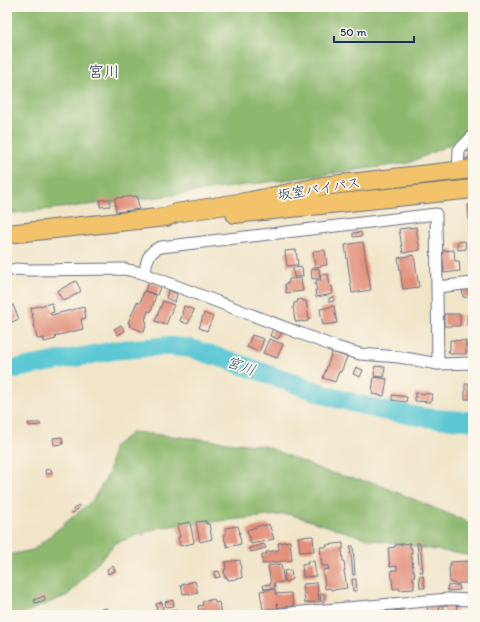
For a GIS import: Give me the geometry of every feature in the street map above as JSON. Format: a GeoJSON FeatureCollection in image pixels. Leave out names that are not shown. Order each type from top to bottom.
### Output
{"type":"FeatureCollection","features":[{"type":"Feature","properties":{"kind":"highway","name":"坂室バイパス"},"geometry":{"type":"LineString","coordinates":[[7,234],[166,218],[176,213],[251,201],[323,186],[465,170]]}},
{"type":"Feature","properties":{"kind":"highway","name":"坂室バイパス"},"geometry":{"type":"LineString","coordinates":[[166,218],[177,221],[473,189]]}},
{"type":"Feature","properties":{"kind":"street"},"geometry":{"type":"LineString","coordinates":[[465,170],[459,150],[473,136]]}},
{"type":"Feature","properties":{"kind":"street"},"geometry":{"type":"LineString","coordinates":[[145,274],[149,256],[156,248],[161,246],[436,214],[438,364]]}},
{"type":"Feature","properties":{"kind":"street"},"geometry":{"type":"LineString","coordinates":[[7,271],[16,269],[124,269],[145,274],[336,347],[360,354],[399,357],[438,364],[473,363]]}},
{"type":"Feature","properties":{"kind":"street"},"geometry":{"type":"LineString","coordinates":[[437,287],[473,283]]}},
{"type":"Feature","properties":{"kind":"street"},"geometry":{"type":"LineString","coordinates":[[269,615],[448,599],[473,600]]}},
{"type":"Feature","properties":{"kind":"green space"},"geometry":{"type":"Polygon","coordinates":[[[7,7],[473,7],[473,134],[409,163],[150,198],[7,214],[7,7]]]}},
{"type":"Feature","properties":{"kind":"green space"},"geometry":{"type":"Polygon","coordinates":[[[133,432],[265,446],[327,472],[377,484],[473,524],[473,556],[368,539],[289,514],[161,527],[116,543],[68,595],[19,615],[7,615],[7,555],[33,550],[93,500],[109,473],[113,447],[133,432]]]}},
{"type":"Feature","properties":{"kind":"building"},"geometry":{"type":"Polygon","coordinates":[[[473,151],[473,157],[465,159],[464,152],[473,151]]]}},
{"type":"Feature","properties":{"kind":"building"},"geometry":{"type":"Polygon","coordinates":[[[137,196],[139,209],[116,212],[115,198],[137,196]]]}},
{"type":"Feature","properties":{"kind":"building"},"geometry":{"type":"Polygon","coordinates":[[[110,199],[110,206],[100,207],[100,200],[110,199]]]}},
{"type":"Feature","properties":{"kind":"building"},"geometry":{"type":"Polygon","coordinates":[[[468,205],[473,205],[473,231],[470,232],[468,205]]]}},
{"type":"Feature","properties":{"kind":"building"},"geometry":{"type":"Polygon","coordinates":[[[416,227],[420,250],[403,253],[399,229],[416,227]]]}},
{"type":"Feature","properties":{"kind":"building"},"geometry":{"type":"Polygon","coordinates":[[[361,232],[362,236],[353,237],[353,233],[361,232]]]}},
{"type":"Feature","properties":{"kind":"building"},"geometry":{"type":"Polygon","coordinates":[[[465,241],[466,249],[458,250],[457,242],[465,241]]]}},
{"type":"Feature","properties":{"kind":"building"},"geometry":{"type":"Polygon","coordinates":[[[363,242],[371,290],[352,293],[345,245],[363,242]]]}},
{"type":"Feature","properties":{"kind":"building"},"geometry":{"type":"Polygon","coordinates":[[[296,250],[298,265],[287,266],[285,251],[296,250]]]}},
{"type":"Feature","properties":{"kind":"building"},"geometry":{"type":"Polygon","coordinates":[[[325,250],[327,265],[315,267],[313,251],[325,250]]]}},
{"type":"Feature","properties":{"kind":"building"},"geometry":{"type":"Polygon","coordinates":[[[454,250],[455,261],[459,261],[460,271],[444,273],[442,251],[454,250]]]}},
{"type":"Feature","properties":{"kind":"building"},"geometry":{"type":"Polygon","coordinates":[[[473,253],[473,261],[471,261],[470,254],[473,253]]]}},
{"type":"Feature","properties":{"kind":"building"},"geometry":{"type":"Polygon","coordinates":[[[414,255],[419,287],[403,289],[398,258],[414,255]]]}},
{"type":"Feature","properties":{"kind":"building"},"geometry":{"type":"Polygon","coordinates":[[[302,267],[303,276],[294,277],[293,268],[302,267]]]}},
{"type":"Feature","properties":{"kind":"building"},"geometry":{"type":"Polygon","coordinates":[[[319,268],[320,278],[312,279],[311,269],[319,268]]]}},
{"type":"Feature","properties":{"kind":"building"},"geometry":{"type":"Polygon","coordinates":[[[328,274],[330,287],[332,286],[333,294],[316,297],[316,280],[321,280],[320,275],[328,274]]]}},
{"type":"Feature","properties":{"kind":"building"},"geometry":{"type":"Polygon","coordinates":[[[301,278],[303,291],[286,293],[285,284],[289,283],[289,279],[301,278]]]}},
{"type":"Feature","properties":{"kind":"building"},"geometry":{"type":"Polygon","coordinates":[[[76,281],[81,291],[63,301],[57,291],[76,281]]]}},
{"type":"Feature","properties":{"kind":"building"},"geometry":{"type":"Polygon","coordinates":[[[148,283],[161,285],[157,295],[145,291],[148,283]]]}},
{"type":"Feature","properties":{"kind":"building"},"geometry":{"type":"Polygon","coordinates":[[[462,288],[473,288],[473,298],[463,297],[462,288]]]}},
{"type":"Feature","properties":{"kind":"building"},"geometry":{"type":"Polygon","coordinates":[[[168,290],[177,294],[175,302],[166,298],[168,290]]]}},
{"type":"Feature","properties":{"kind":"building"},"geometry":{"type":"Polygon","coordinates":[[[144,291],[156,295],[151,312],[148,311],[144,332],[129,326],[130,324],[128,323],[137,302],[140,303],[144,291]]]}},
{"type":"Feature","properties":{"kind":"building"},"geometry":{"type":"Polygon","coordinates":[[[334,297],[334,301],[329,302],[329,298],[334,297]]]}},
{"type":"Feature","properties":{"kind":"building"},"geometry":{"type":"Polygon","coordinates":[[[302,299],[303,301],[306,301],[309,320],[297,322],[295,321],[293,307],[294,303],[298,302],[297,300],[302,299]]]}},
{"type":"Feature","properties":{"kind":"building"},"geometry":{"type":"Polygon","coordinates":[[[163,301],[174,305],[166,325],[155,321],[163,301]]]}},
{"type":"Feature","properties":{"kind":"building"},"geometry":{"type":"Polygon","coordinates":[[[52,303],[54,312],[50,313],[51,315],[84,307],[86,318],[81,319],[83,329],[55,336],[56,339],[44,342],[44,338],[37,339],[31,308],[52,303]]]}},
{"type":"Feature","properties":{"kind":"building"},"geometry":{"type":"Polygon","coordinates":[[[13,305],[19,319],[7,324],[7,308],[13,305]]]}},
{"type":"Feature","properties":{"kind":"building"},"geometry":{"type":"Polygon","coordinates":[[[184,306],[194,310],[188,324],[180,321],[184,306]]]}},
{"type":"Feature","properties":{"kind":"building"},"geometry":{"type":"Polygon","coordinates":[[[334,306],[337,323],[323,325],[320,309],[334,306]]]}},
{"type":"Feature","properties":{"kind":"building"},"geometry":{"type":"Polygon","coordinates":[[[204,313],[213,317],[207,331],[199,328],[204,313]]]}},
{"type":"Feature","properties":{"kind":"building"},"geometry":{"type":"Polygon","coordinates":[[[444,314],[460,314],[460,326],[444,326],[444,314]]]}},
{"type":"Feature","properties":{"kind":"building"},"geometry":{"type":"Polygon","coordinates":[[[467,314],[473,314],[473,326],[467,326],[467,314]]]}},
{"type":"Feature","properties":{"kind":"building"},"geometry":{"type":"Polygon","coordinates":[[[121,325],[125,331],[118,335],[114,329],[121,325]]]}},
{"type":"Feature","properties":{"kind":"building"},"geometry":{"type":"Polygon","coordinates":[[[273,328],[282,332],[278,339],[270,336],[273,328]]]}},
{"type":"Feature","properties":{"kind":"building"},"geometry":{"type":"Polygon","coordinates":[[[252,335],[264,339],[259,352],[247,347],[252,335]]]}},
{"type":"Feature","properties":{"kind":"building"},"geometry":{"type":"Polygon","coordinates":[[[269,339],[283,344],[277,358],[263,353],[269,339]]]}},
{"type":"Feature","properties":{"kind":"building"},"geometry":{"type":"Polygon","coordinates":[[[450,340],[466,341],[466,354],[450,354],[450,352],[448,352],[450,350],[450,340]]]}},
{"type":"Feature","properties":{"kind":"building"},"geometry":{"type":"Polygon","coordinates":[[[332,352],[347,357],[335,382],[323,378],[332,352]]]}},
{"type":"Feature","properties":{"kind":"building"},"geometry":{"type":"Polygon","coordinates":[[[375,366],[385,367],[384,377],[374,376],[375,366]]]}},
{"type":"Feature","properties":{"kind":"building"},"geometry":{"type":"Polygon","coordinates":[[[356,367],[363,370],[360,377],[353,374],[356,367]]]}},
{"type":"Feature","properties":{"kind":"building"},"geometry":{"type":"Polygon","coordinates":[[[374,377],[387,379],[384,396],[372,394],[374,377]]]}},
{"type":"Feature","properties":{"kind":"building"},"geometry":{"type":"Polygon","coordinates":[[[465,384],[473,384],[473,399],[465,399],[465,384]]]}},
{"type":"Feature","properties":{"kind":"building"},"geometry":{"type":"Polygon","coordinates":[[[415,393],[432,394],[431,402],[415,401],[415,393]]]}},
{"type":"Feature","properties":{"kind":"building"},"geometry":{"type":"Polygon","coordinates":[[[392,395],[407,397],[406,402],[392,400],[392,395]]]}},
{"type":"Feature","properties":{"kind":"building"},"geometry":{"type":"Polygon","coordinates":[[[28,423],[40,423],[41,425],[29,426],[28,423]]]}},
{"type":"Feature","properties":{"kind":"building"},"geometry":{"type":"Polygon","coordinates":[[[62,437],[63,444],[54,445],[53,438],[62,437]]]}},
{"type":"Feature","properties":{"kind":"building"},"geometry":{"type":"Polygon","coordinates":[[[51,469],[52,473],[46,474],[45,470],[51,469]]]}},
{"type":"Feature","properties":{"kind":"building"},"geometry":{"type":"Polygon","coordinates":[[[78,505],[80,507],[73,513],[71,512],[78,505]]]}},
{"type":"Feature","properties":{"kind":"building"},"geometry":{"type":"Polygon","coordinates":[[[206,521],[206,524],[209,524],[212,539],[200,542],[196,522],[206,521]]]}},
{"type":"Feature","properties":{"kind":"building"},"geometry":{"type":"Polygon","coordinates":[[[190,522],[194,543],[180,546],[178,537],[180,537],[177,525],[190,522]]]}},
{"type":"Feature","properties":{"kind":"building"},"geometry":{"type":"Polygon","coordinates":[[[269,524],[274,539],[251,544],[247,530],[269,524]]]}},
{"type":"Feature","properties":{"kind":"building"},"geometry":{"type":"Polygon","coordinates":[[[238,526],[241,544],[227,547],[224,536],[226,533],[225,528],[238,526]]]}},
{"type":"Feature","properties":{"kind":"building"},"geometry":{"type":"Polygon","coordinates":[[[313,536],[314,551],[300,552],[298,537],[313,536]]]}},
{"type":"Feature","properties":{"kind":"building"},"geometry":{"type":"Polygon","coordinates":[[[290,541],[292,560],[262,564],[262,554],[279,550],[278,543],[290,541]]]}},
{"type":"Feature","properties":{"kind":"building"},"geometry":{"type":"Polygon","coordinates":[[[343,543],[343,561],[347,588],[331,590],[330,588],[325,589],[323,570],[329,569],[328,566],[322,566],[320,547],[343,543]]]}},
{"type":"Feature","properties":{"kind":"building"},"geometry":{"type":"Polygon","coordinates":[[[410,543],[410,548],[412,548],[411,557],[415,576],[413,576],[414,589],[393,589],[391,570],[397,570],[397,566],[390,567],[388,548],[395,547],[395,545],[410,543]]]}},
{"type":"Feature","properties":{"kind":"building"},"geometry":{"type":"Polygon","coordinates":[[[417,543],[420,543],[423,572],[420,572],[417,543]]]}},
{"type":"Feature","properties":{"kind":"building"},"geometry":{"type":"Polygon","coordinates":[[[264,544],[266,548],[251,552],[249,548],[264,544]]]}},
{"type":"Feature","properties":{"kind":"building"},"geometry":{"type":"Polygon","coordinates":[[[350,546],[353,546],[355,575],[353,575],[350,546]]]}},
{"type":"Feature","properties":{"kind":"building"},"geometry":{"type":"Polygon","coordinates":[[[240,560],[242,578],[228,580],[227,577],[225,578],[225,562],[240,560]]]}},
{"type":"Feature","properties":{"kind":"building"},"geometry":{"type":"Polygon","coordinates":[[[307,561],[314,561],[316,576],[303,577],[302,565],[308,564],[307,561]]]}},
{"type":"Feature","properties":{"kind":"building"},"geometry":{"type":"Polygon","coordinates":[[[469,561],[469,567],[473,570],[473,582],[459,584],[450,583],[450,562],[469,561]]]}},
{"type":"Feature","properties":{"kind":"building"},"geometry":{"type":"Polygon","coordinates":[[[281,564],[284,582],[274,583],[275,588],[264,589],[263,585],[271,584],[268,566],[281,564]]]}},
{"type":"Feature","properties":{"kind":"building"},"geometry":{"type":"Polygon","coordinates":[[[113,566],[115,571],[108,574],[107,569],[113,566]]]}},
{"type":"Feature","properties":{"kind":"building"},"geometry":{"type":"Polygon","coordinates":[[[291,570],[292,579],[286,582],[284,571],[291,570]]]}},
{"type":"Feature","properties":{"kind":"building"},"geometry":{"type":"Polygon","coordinates":[[[219,571],[220,577],[215,578],[214,572],[219,571]]]}},
{"type":"Feature","properties":{"kind":"building"},"geometry":{"type":"Polygon","coordinates":[[[419,576],[423,576],[425,588],[420,588],[419,576]]]}},
{"type":"Feature","properties":{"kind":"building"},"geometry":{"type":"Polygon","coordinates":[[[352,579],[356,579],[357,591],[353,591],[352,579]]]}},
{"type":"Feature","properties":{"kind":"building"},"geometry":{"type":"Polygon","coordinates":[[[195,581],[198,593],[190,595],[190,593],[183,594],[181,585],[195,581]]]}},
{"type":"Feature","properties":{"kind":"building"},"geometry":{"type":"Polygon","coordinates":[[[317,583],[319,602],[305,603],[303,584],[317,583]]]}},
{"type":"Feature","properties":{"kind":"building"},"geometry":{"type":"Polygon","coordinates":[[[459,585],[460,590],[448,591],[447,586],[459,585]]]}},
{"type":"Feature","properties":{"kind":"building"},"geometry":{"type":"Polygon","coordinates":[[[275,589],[275,594],[291,593],[294,606],[278,608],[277,603],[278,609],[270,611],[270,609],[263,610],[260,591],[275,589]]]}},
{"type":"Feature","properties":{"kind":"building"},"geometry":{"type":"Polygon","coordinates":[[[320,594],[324,594],[324,602],[321,602],[320,594]]]}},
{"type":"Feature","properties":{"kind":"building"},"geometry":{"type":"Polygon","coordinates":[[[44,596],[45,600],[35,603],[34,600],[44,596]]]}},
{"type":"Feature","properties":{"kind":"building"},"geometry":{"type":"Polygon","coordinates":[[[214,599],[215,603],[219,602],[221,615],[200,615],[198,606],[203,605],[202,602],[214,599]]]}},
{"type":"Feature","properties":{"kind":"building"},"geometry":{"type":"Polygon","coordinates":[[[173,600],[174,606],[166,607],[165,602],[173,600]]]}},
{"type":"Feature","properties":{"kind":"building"},"geometry":{"type":"Polygon","coordinates":[[[442,601],[456,601],[457,615],[444,615],[442,601]]]}},
{"type":"Feature","properties":{"kind":"building"},"geometry":{"type":"Polygon","coordinates":[[[162,602],[163,610],[157,611],[156,604],[162,602]]]}},
{"type":"Feature","properties":{"kind":"building"},"geometry":{"type":"Polygon","coordinates":[[[439,604],[440,615],[428,615],[427,605],[439,604]]]}},
{"type":"Feature","properties":{"kind":"building"},"geometry":{"type":"Polygon","coordinates":[[[107,608],[108,615],[93,615],[92,611],[107,608]]]}},
{"type":"Feature","properties":{"kind":"building"},"geometry":{"type":"Polygon","coordinates":[[[177,610],[177,612],[166,614],[165,612],[177,610]]]}},
{"type":"Feature","properties":{"kind":"building"},"geometry":{"type":"Polygon","coordinates":[[[368,610],[372,615],[357,615],[356,611],[368,610]]]}},
{"type":"Feature","properties":{"kind":"building"},"geometry":{"type":"Polygon","coordinates":[[[403,610],[404,615],[384,615],[383,612],[403,610]]]}},
{"type":"Feature","properties":{"kind":"building"},"geometry":{"type":"Polygon","coordinates":[[[182,611],[183,615],[169,615],[169,614],[182,611]]]}},
{"type":"Feature","properties":{"kind":"building"},"geometry":{"type":"Polygon","coordinates":[[[152,612],[163,612],[163,615],[145,614],[152,612]]]}},
{"type":"Feature","properties":{"kind":"waterway","name":"宮川"},"geometry":{"type":"LineString","coordinates":[[7,370],[117,350],[165,346],[189,348],[231,361],[332,397],[380,410],[428,418],[473,421]]}},
{"type":"Feature","properties":{"kind":"district","name":"宮川"},"geometry":{"type":"Point","coordinates":[104,71]}}]}
